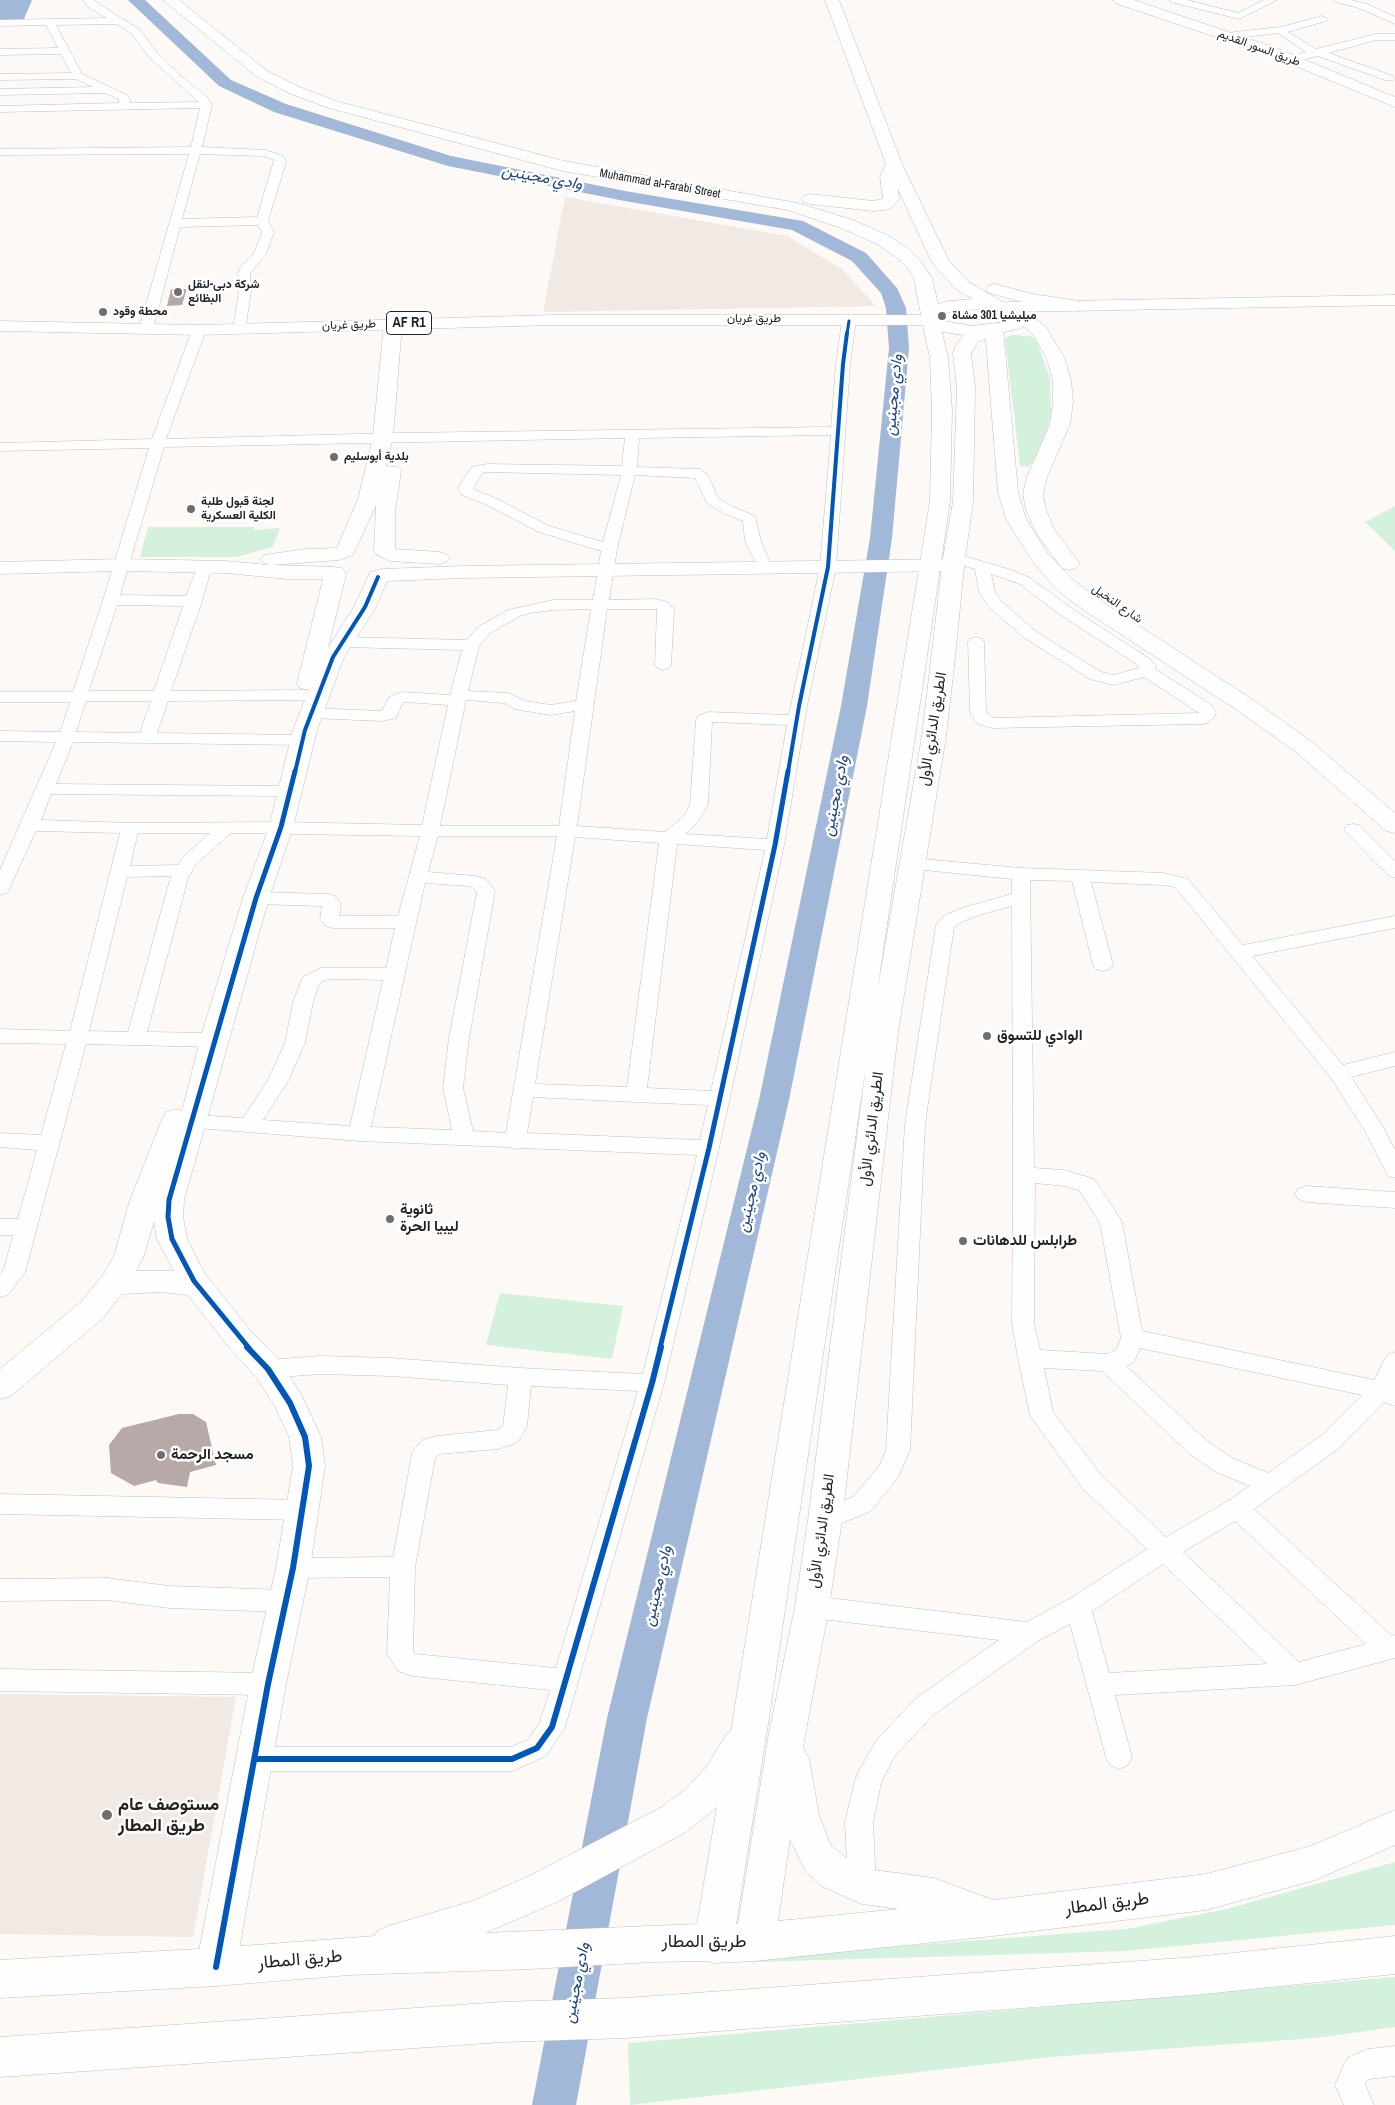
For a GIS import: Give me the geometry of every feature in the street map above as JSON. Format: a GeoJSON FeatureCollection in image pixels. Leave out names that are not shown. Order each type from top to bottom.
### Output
{"type":"FeatureCollection","features":[{"type":"Feature","properties":{"kind":"main road","name":"Muhammad al-Farabi Street"},"geometry":{"type":"LineString","coordinates":[[170,0],[251,67],[288,87],[327,103],[563,166],[791,206],[854,226],[884,240],[902,252],[919,270],[925,285],[924,317]]}},
{"type":"Feature","properties":{"kind":"main road"},"geometry":{"type":"LineString","coordinates":[[832,0],[894,164],[926,232],[941,263],[951,275],[973,292],[1011,310],[1080,306],[1395,300]]}},
{"type":"Feature","properties":{"kind":"main road","name":"طريق السور القديم"},"geometry":{"type":"LineString","coordinates":[[1120,0],[1252,44],[1354,83]]}},
{"type":"Feature","properties":{"kind":"main road","name":"طريق السور القديم"},"geometry":{"type":"LineString","coordinates":[[1131,0],[1297,58],[1395,100]]}},
{"type":"Feature","properties":{"kind":"main road"},"geometry":{"type":"LineString","coordinates":[[738,197],[801,198],[881,206],[890,202],[888,176],[894,164]]}},
{"type":"Feature","properties":{"kind":"main road"},"geometry":{"type":"LineString","coordinates":[[926,232],[941,237],[955,251],[962,267],[970,275],[993,289],[1030,298],[1080,306]]}},
{"type":"Feature","properties":{"kind":"main road"},"geometry":{"type":"LineString","coordinates":[[924,317],[942,308],[956,305],[1011,310],[1395,306]]}},
{"type":"Feature","properties":{"kind":"main road"},"geometry":{"type":"LineString","coordinates":[[924,317],[939,326],[988,335],[1015,324],[1011,310]]}},
{"type":"Feature","properties":{"kind":"main road","name":"شارع النخيل"},"geometry":{"type":"LineString","coordinates":[[1011,310],[1039,330],[1047,340],[1055,357],[1062,380],[1063,402],[1060,424],[1037,477],[1033,494],[1039,519],[1058,552],[1078,574],[1106,598],[1271,704],[1344,758],[1395,801]]}},
{"type":"Feature","properties":{"kind":"main road","name":"طريق غريان"},"geometry":{"type":"LineString","coordinates":[[818,319],[840,316],[875,319]]}},
{"type":"Feature","properties":{"kind":"main road","name":"طريق غريان"},"geometry":{"type":"LineString","coordinates":[[0,326],[199,330],[553,320],[818,319],[849,321],[924,317]]}},
{"type":"Feature","properties":{"kind":"main road","name":"الطريق الدائري الأول"},"geometry":{"type":"LineString","coordinates":[[755,1942],[787,1733],[812,1607],[825,1520],[875,1100],[911,864],[936,719],[941,562],[942,410],[939,358],[924,317]]}},
{"type":"Feature","properties":{"kind":"main road"},"geometry":{"type":"LineString","coordinates":[[216,1967],[268,1684],[289,1585],[309,1466],[304,1437],[290,1403],[268,1369],[239,1338],[197,1285],[175,1246],[168,1217],[169,1200],[185,1121],[308,704],[327,606],[361,570],[385,511],[401,323]]}},
{"type":"Feature","properties":{"kind":"main road"},"geometry":{"type":"LineString","coordinates":[[988,335],[1008,492],[1020,526],[1040,558],[1064,584],[1093,606],[1244,705],[1304,747],[1395,826]]}},
{"type":"Feature","properties":{"kind":"main road","name":"الطريق الدائري الأول"},"geometry":{"type":"LineString","coordinates":[[713,1944],[941,562],[963,502],[966,388],[962,353],[965,345],[988,335]]}},
{"type":"Feature","properties":{"kind":"main road"},"geometry":{"type":"LineString","coordinates":[[308,704],[333,658],[365,607],[359,520],[390,437]]}},
{"type":"Feature","properties":{"kind":"main road"},"geometry":{"type":"LineString","coordinates":[[226,567],[292,556],[330,543],[359,520]]}},
{"type":"Feature","properties":{"kind":"main road"},"geometry":{"type":"LineString","coordinates":[[292,556],[361,570],[390,584],[424,575],[607,560],[834,563],[941,562]]}},
{"type":"Feature","properties":{"kind":"main road"},"geometry":{"type":"LineString","coordinates":[[0,568],[121,565],[204,566],[310,574],[515,562],[607,560],[761,560],[834,563]]}},
{"type":"Feature","properties":{"kind":"main road"},"geometry":{"type":"LineString","coordinates":[[274,572],[306,583],[318,591],[327,606]]}},
{"type":"Feature","properties":{"kind":"main road"},"geometry":{"type":"LineString","coordinates":[[208,1040],[256,898],[272,827],[277,791],[297,740]]}},
{"type":"Feature","properties":{"kind":"main road"},"geometry":{"type":"LineString","coordinates":[[1,1385],[92,1310],[114,1283],[129,1256],[144,1203],[185,1121]]}},
{"type":"Feature","properties":{"kind":"main road"},"geometry":{"type":"LineString","coordinates":[[114,1283],[162,1261],[175,1246]]}},
{"type":"Feature","properties":{"kind":"main road"},"geometry":{"type":"LineString","coordinates":[[114,1283],[160,1281],[197,1285]]}},
{"type":"Feature","properties":{"kind":"main road"},"geometry":{"type":"LineString","coordinates":[[349,1956],[438,1931],[478,1917],[543,1889],[673,1820],[700,1801],[721,1777],[750,1724]]}},
{"type":"Feature","properties":{"kind":"main road"},"geometry":{"type":"LineString","coordinates":[[787,1733],[800,1815],[807,1836],[818,1858],[835,1873],[862,1886],[934,1896],[992,1918]]}},
{"type":"Feature","properties":{"kind":"main road","name":"طريق المطار"},"geometry":{"type":"LineString","coordinates":[[0,1979],[216,1967],[349,1956],[530,1950],[652,1943],[713,1944],[755,1942],[992,1918],[1206,1892],[1315,1862],[1395,1827]]}},
{"type":"Feature","properties":{"kind":"main road"},"geometry":{"type":"LineString","coordinates":[[0,2057],[502,2022],[626,2018],[1195,1976],[1395,1956]]}},
{"type":"Feature","properties":{"kind":"street"},"geometry":{"type":"LineString","coordinates":[[88,0],[92,6],[136,32],[153,55],[179,80],[203,99],[206,105],[196,150],[146,328]]}},
{"type":"Feature","properties":{"kind":"street"},"geometry":{"type":"LineString","coordinates":[[1175,0],[1239,16],[1272,0]]}},
{"type":"Feature","properties":{"kind":"street"},"geometry":{"type":"LineString","coordinates":[[1201,7],[1213,0]]}},
{"type":"Feature","properties":{"kind":"street"},"geometry":{"type":"LineString","coordinates":[[1339,0],[1363,6],[1394,20]]}},
{"type":"Feature","properties":{"kind":"street"},"geometry":{"type":"LineString","coordinates":[[1363,6],[1379,0]]}},
{"type":"Feature","properties":{"kind":"street"},"geometry":{"type":"LineString","coordinates":[[1234,35],[1282,30],[1322,19]]}},
{"type":"Feature","properties":{"kind":"street"},"geometry":{"type":"LineString","coordinates":[[0,23],[119,21]]}},
{"type":"Feature","properties":{"kind":"street"},"geometry":{"type":"LineString","coordinates":[[49,22],[54,39],[64,51],[65,62],[78,76],[123,97],[125,100],[124,107]]}},
{"type":"Feature","properties":{"kind":"street"},"geometry":{"type":"LineString","coordinates":[[1282,30],[1283,33],[1316,52],[1392,77]]}},
{"type":"Feature","properties":{"kind":"street"},"geometry":{"type":"LineString","coordinates":[[1297,58],[1376,37],[1395,37]]}},
{"type":"Feature","properties":{"kind":"street"},"geometry":{"type":"LineString","coordinates":[[0,52],[64,51]]}},
{"type":"Feature","properties":{"kind":"street"},"geometry":{"type":"LineString","coordinates":[[0,77],[78,76]]}},
{"type":"Feature","properties":{"kind":"street"},"geometry":{"type":"LineString","coordinates":[[1354,83],[1392,77]]}},
{"type":"Feature","properties":{"kind":"street"},"geometry":{"type":"LineString","coordinates":[[0,92],[108,90]]}},
{"type":"Feature","properties":{"kind":"street"},"geometry":{"type":"LineString","coordinates":[[0,109],[206,105]]}},
{"type":"Feature","properties":{"kind":"street"},"geometry":{"type":"LineString","coordinates":[[0,152],[196,150],[266,153],[279,158],[280,162],[262,221],[268,232],[260,254],[245,269],[244,273],[245,291],[240,329]]}},
{"type":"Feature","properties":{"kind":"street"},"geometry":{"type":"LineString","coordinates":[[174,223],[262,221]]}},
{"type":"Feature","properties":{"kind":"street"},"geometry":{"type":"LineString","coordinates":[[255,1759],[512,1759],[537,1748],[552,1727],[652,1383],[709,1148],[775,844],[797,720],[834,563],[838,431],[843,364],[849,321]]}},
{"type":"Feature","properties":{"kind":"street"},"geometry":{"type":"LineString","coordinates":[[0,888],[30,825],[66,738],[111,600],[158,442],[199,330]]}},
{"type":"Feature","properties":{"kind":"street"},"geometry":{"type":"LineString","coordinates":[[0,447],[390,437],[838,431]]}},
{"type":"Feature","properties":{"kind":"street"},"geometry":{"type":"LineString","coordinates":[[515,1142],[567,831],[584,705],[607,560],[629,471],[632,435]]}},
{"type":"Feature","properties":{"kind":"street"},"geometry":{"type":"LineString","coordinates":[[607,560],[492,502],[467,492],[465,488],[477,470],[487,468],[695,472],[701,475],[712,500],[728,510],[750,519],[753,541],[761,560]]}},
{"type":"Feature","properties":{"kind":"street"},"geometry":{"type":"LineString","coordinates":[[941,562],[1006,573],[1025,581],[1065,611],[1144,662],[1148,666],[1146,670]]}},
{"type":"Feature","properties":{"kind":"street"},"geometry":{"type":"LineString","coordinates":[[941,562],[986,592],[1015,624],[1096,676],[1114,680],[1146,670]]}},
{"type":"Feature","properties":{"kind":"street"},"geometry":{"type":"LineString","coordinates":[[147,738],[194,601],[204,566]]}},
{"type":"Feature","properties":{"kind":"street"},"geometry":{"type":"LineString","coordinates":[[986,592],[1025,581]]}},
{"type":"Feature","properties":{"kind":"street"},"geometry":{"type":"LineString","coordinates":[[111,600],[194,601]]}},
{"type":"Feature","properties":{"kind":"street"},"geometry":{"type":"LineString","coordinates":[[359,1134],[406,922],[430,832],[458,697],[471,645],[484,630],[514,613],[528,609],[600,604],[656,604],[663,606],[666,610],[663,665]]}},
{"type":"Feature","properties":{"kind":"street"},"geometry":{"type":"LineString","coordinates":[[343,642],[471,645]]}},
{"type":"Feature","properties":{"kind":"street"},"geometry":{"type":"LineString","coordinates":[[976,642],[978,710],[979,715],[984,720],[992,723],[1195,719],[1207,716],[1208,712],[1204,708],[1146,670]]}},
{"type":"Feature","properties":{"kind":"street"},"geometry":{"type":"LineString","coordinates":[[0,697],[162,695],[308,704],[387,716],[390,714],[395,701],[402,697],[508,698],[520,705],[546,709],[584,705]]}},
{"type":"Feature","properties":{"kind":"street"},"geometry":{"type":"LineString","coordinates":[[636,1094],[669,838],[692,819],[699,805],[705,717],[797,720]]}},
{"type":"Feature","properties":{"kind":"street"},"geometry":{"type":"LineString","coordinates":[[0,736],[297,740]]}},
{"type":"Feature","properties":{"kind":"street"},"geometry":{"type":"LineString","coordinates":[[44,789],[277,791]]}},
{"type":"Feature","properties":{"kind":"street"},"geometry":{"type":"LineString","coordinates":[[30,825],[130,828],[272,827],[430,832],[567,831],[775,844]]}},
{"type":"Feature","properties":{"kind":"street"},"geometry":{"type":"LineString","coordinates":[[0,1289],[14,1272],[78,1037],[130,828]]}},
{"type":"Feature","properties":{"kind":"street"},"geometry":{"type":"LineString","coordinates":[[136,1038],[179,878],[189,861],[227,828]]}},
{"type":"Feature","properties":{"kind":"street"},"geometry":{"type":"LineString","coordinates":[[1354,829],[1395,872]]}},
{"type":"Feature","properties":{"kind":"street"},"geometry":{"type":"LineString","coordinates":[[911,864],[1021,874],[1164,880],[1181,883],[1240,952],[1338,1073],[1375,1130],[1395,1171]]}},
{"type":"Feature","properties":{"kind":"street"},"geometry":{"type":"LineString","coordinates":[[119,872],[184,870]]}},
{"type":"Feature","properties":{"kind":"street"},"geometry":{"type":"LineString","coordinates":[[1021,874],[1024,1175],[1023,1323],[1042,1415],[1094,1483],[1295,1674]]}},
{"type":"Feature","properties":{"kind":"street"},"geometry":{"type":"LineString","coordinates":[[418,876],[469,880],[479,883],[486,891],[459,1038],[453,1088],[464,1139]]}},
{"type":"Feature","properties":{"kind":"street"},"geometry":{"type":"LineString","coordinates":[[1080,877],[1103,965]]}},
{"type":"Feature","properties":{"kind":"street"},"geometry":{"type":"LineString","coordinates":[[256,898],[328,900],[332,904],[329,919],[333,922],[406,922]]}},
{"type":"Feature","properties":{"kind":"street"},"geometry":{"type":"LineString","coordinates":[[825,1520],[862,1504],[890,1470],[898,1450],[915,1124],[945,926],[952,919],[972,911],[1020,898]]}},
{"type":"Feature","properties":{"kind":"street"},"geometry":{"type":"LineString","coordinates":[[1240,952],[1395,922]]}},
{"type":"Feature","properties":{"kind":"street"},"geometry":{"type":"LineString","coordinates":[[249,1126],[278,1081],[295,1043],[303,1002],[310,981],[321,974],[339,972],[394,974]]}},
{"type":"Feature","properties":{"kind":"street"},"geometry":{"type":"LineString","coordinates":[[0,1036],[208,1040]]}},
{"type":"Feature","properties":{"kind":"street"},"geometry":{"type":"LineString","coordinates":[[1338,1073],[1395,1059]]}},
{"type":"Feature","properties":{"kind":"street"},"geometry":{"type":"LineString","coordinates":[[523,1090],[720,1098]]}},
{"type":"Feature","properties":{"kind":"street"},"geometry":{"type":"LineString","coordinates":[[185,1121],[359,1134],[515,1142],[709,1148]]}},
{"type":"Feature","properties":{"kind":"street"},"geometry":{"type":"LineString","coordinates":[[0,1140],[49,1143]]}},
{"type":"Feature","properties":{"kind":"street"},"geometry":{"type":"LineString","coordinates":[[1024,1175],[1064,1178],[1086,1184],[1097,1200],[1110,1222],[1132,1338],[1126,1356],[1108,1363],[1029,1358]]}},
{"type":"Feature","properties":{"kind":"street"},"geometry":{"type":"LineString","coordinates":[[1306,1194],[1395,1200]]}},
{"type":"Feature","properties":{"kind":"street"},"geometry":{"type":"LineString","coordinates":[[0,1227],[26,1227]]}},
{"type":"Feature","properties":{"kind":"street"},"geometry":{"type":"LineString","coordinates":[[1132,1338],[1388,1394]]}},
{"type":"Feature","properties":{"kind":"street"},"geometry":{"type":"LineString","coordinates":[[862,1886],[859,1822],[868,1781],[885,1749],[924,1707],[1029,1633],[1078,1607],[1166,1550],[1236,1508],[1330,1442],[1388,1394],[1395,1361]]}},
{"type":"Feature","properties":{"kind":"street"},"geometry":{"type":"LineString","coordinates":[[1108,1363],[1199,1448],[1224,1465],[1270,1484]]}},
{"type":"Feature","properties":{"kind":"street"},"geometry":{"type":"LineString","coordinates":[[268,1369],[320,1365],[390,1367],[520,1377],[652,1383]]}},
{"type":"Feature","properties":{"kind":"street"},"geometry":{"type":"LineString","coordinates":[[520,1377],[515,1426],[506,1437],[498,1440],[436,1445],[424,1454],[403,1567],[400,1654],[407,1663],[565,1680]]}},
{"type":"Feature","properties":{"kind":"street"},"geometry":{"type":"LineString","coordinates":[[0,1504],[302,1510]]}},
{"type":"Feature","properties":{"kind":"street"},"geometry":{"type":"LineString","coordinates":[[1236,1508],[1392,1647]]}},
{"type":"Feature","properties":{"kind":"street"},"geometry":{"type":"LineString","coordinates":[[0,1590],[107,1590],[169,1597],[289,1585],[403,1567]]}},
{"type":"Feature","properties":{"kind":"street"},"geometry":{"type":"LineString","coordinates":[[812,1607],[1029,1633]]}},
{"type":"Feature","properties":{"kind":"street"},"geometry":{"type":"LineString","coordinates":[[1078,1607],[1119,1757]]}},
{"type":"Feature","properties":{"kind":"street"},"geometry":{"type":"LineString","coordinates":[[1100,1685],[1295,1674],[1392,1647]]}},
{"type":"Feature","properties":{"kind":"street"},"geometry":{"type":"LineString","coordinates":[[0,1680],[268,1684]]}},
{"type":"Feature","properties":{"kind":"street"},"geometry":{"type":"LineString","coordinates":[[1360,2105],[1350,2084],[1354,2074],[1359,2068],[1368,2064],[1395,2061]]}},
{"type":"Feature","properties":{"kind":"shaded area"},"geometry":{"type":"Polygon","coordinates":[[[565,197],[787,236],[842,269],[876,306],[543,312],[565,197]]]}},
{"type":"Feature","properties":{"kind":"shaded area","name":"مستوصف عام طريق المطار"},"geometry":{"type":"Polygon","coordinates":[[[0,1694],[236,1697],[193,1937],[0,1934],[0,1694]]]}},
{"type":"Feature","properties":{"kind":"green space"},"geometry":{"type":"Polygon","coordinates":[[[1012,335],[1029,336],[1036,339],[1050,378],[1051,415],[1040,450],[1029,467],[1020,466],[1005,338],[1012,335]]]}},
{"type":"Feature","properties":{"kind":"green space"},"geometry":{"type":"Polygon","coordinates":[[[1395,506],[1395,551],[1365,522],[1395,506]]]}},
{"type":"Feature","properties":{"kind":"green space"},"geometry":{"type":"Polygon","coordinates":[[[148,527],[255,527],[254,530],[280,528],[273,547],[236,557],[140,557],[148,527]]]}},
{"type":"Feature","properties":{"kind":"green space"},"geometry":{"type":"Polygon","coordinates":[[[500,1293],[623,1306],[612,1359],[486,1345],[500,1293]]]}},
{"type":"Feature","properties":{"kind":"green space"},"geometry":{"type":"Polygon","coordinates":[[[1395,1862],[1395,1925],[1126,1951],[755,1962],[717,1960],[1126,1929],[1227,1909],[1395,1862]]]}},
{"type":"Feature","properties":{"kind":"green space"},"geometry":{"type":"Polygon","coordinates":[[[1395,1977],[1395,2027],[1316,2038],[1051,2057],[630,2105],[628,2043],[1395,1977]]]}},
{"type":"Feature","properties":{"kind":"water"},"geometry":{"type":"Polygon","coordinates":[[[0,0],[32,0],[24,19],[0,20],[0,0]]]}},
{"type":"Feature","properties":{"kind":"building","name":"شركة دبي-لنقل البظائع"},"geometry":{"type":"Polygon","coordinates":[[[171,289],[187,289],[182,305],[167,306],[171,289]]]}},
{"type":"Feature","properties":{"kind":"building","name":"مسجد الرحمة"},"geometry":{"type":"Polygon","coordinates":[[[179,1414],[193,1414],[206,1422],[216,1465],[190,1472],[187,1487],[158,1483],[156,1480],[134,1486],[111,1473],[109,1445],[122,1428],[179,1414]]]}},
{"type":"Feature","properties":{"kind":"waterway","name":"وادي مجينين"},"geometry":{"type":"LineString","coordinates":[[136,0],[162,22],[225,83],[280,108],[448,161],[625,196],[797,225],[859,257],[890,292],[896,308],[899,348],[881,538],[854,706],[774,1100],[627,1718],[554,2105]]}},
{"type":"Feature","properties":{"kind":"cycle path"},"geometry":{"type":"LineString","coordinates":[[255,1759],[512,1759],[537,1748],[552,1727],[652,1383],[709,1148],[775,845],[799,706],[828,567],[843,364],[849,321]]}},
{"type":"Feature","properties":{"kind":"cycle path"},"geometry":{"type":"LineString","coordinates":[[216,1967],[268,1684],[293,1568],[309,1466],[305,1437],[290,1403],[268,1369],[239,1338],[194,1281],[172,1239],[168,1217],[169,1200],[256,898],[281,827],[305,730],[333,657],[365,607],[378,577]]}},
{"type":"Feature","properties":{"kind":"place","name":"شركة دبي-لنقل البظائع"},"geometry":{"type":"Point","coordinates":[178,292]}},
{"type":"Feature","properties":{"kind":"place","name":"محطة وقود"},"geometry":{"type":"Point","coordinates":[103,312]}},
{"type":"Feature","properties":{"kind":"place","name":"ميليشيا 301 مشاة"},"geometry":{"type":"Point","coordinates":[942,316]}},
{"type":"Feature","properties":{"kind":"place","name":"بلدية أبوسليم"},"geometry":{"type":"Point","coordinates":[334,457]}},
{"type":"Feature","properties":{"kind":"place","name":"لجنة قبول طلبة الكلية العسكرية"},"geometry":{"type":"Point","coordinates":[191,509]}},
{"type":"Feature","properties":{"kind":"place","name":"الوادي للتسوق"},"geometry":{"type":"Point","coordinates":[987,1036]}},
{"type":"Feature","properties":{"kind":"place","name":"ثانوية ليبيا الحرة"},"geometry":{"type":"Point","coordinates":[390,1219]}},
{"type":"Feature","properties":{"kind":"place","name":"طرابلس للدهانات"},"geometry":{"type":"Point","coordinates":[963,1241]}},
{"type":"Feature","properties":{"kind":"place","name":"مسجد الرحمة"},"geometry":{"type":"Point","coordinates":[161,1455]}},
{"type":"Feature","properties":{"kind":"place","name":"مستوصف عام طريق المطار"},"geometry":{"type":"Point","coordinates":[107,1815]}}]}
